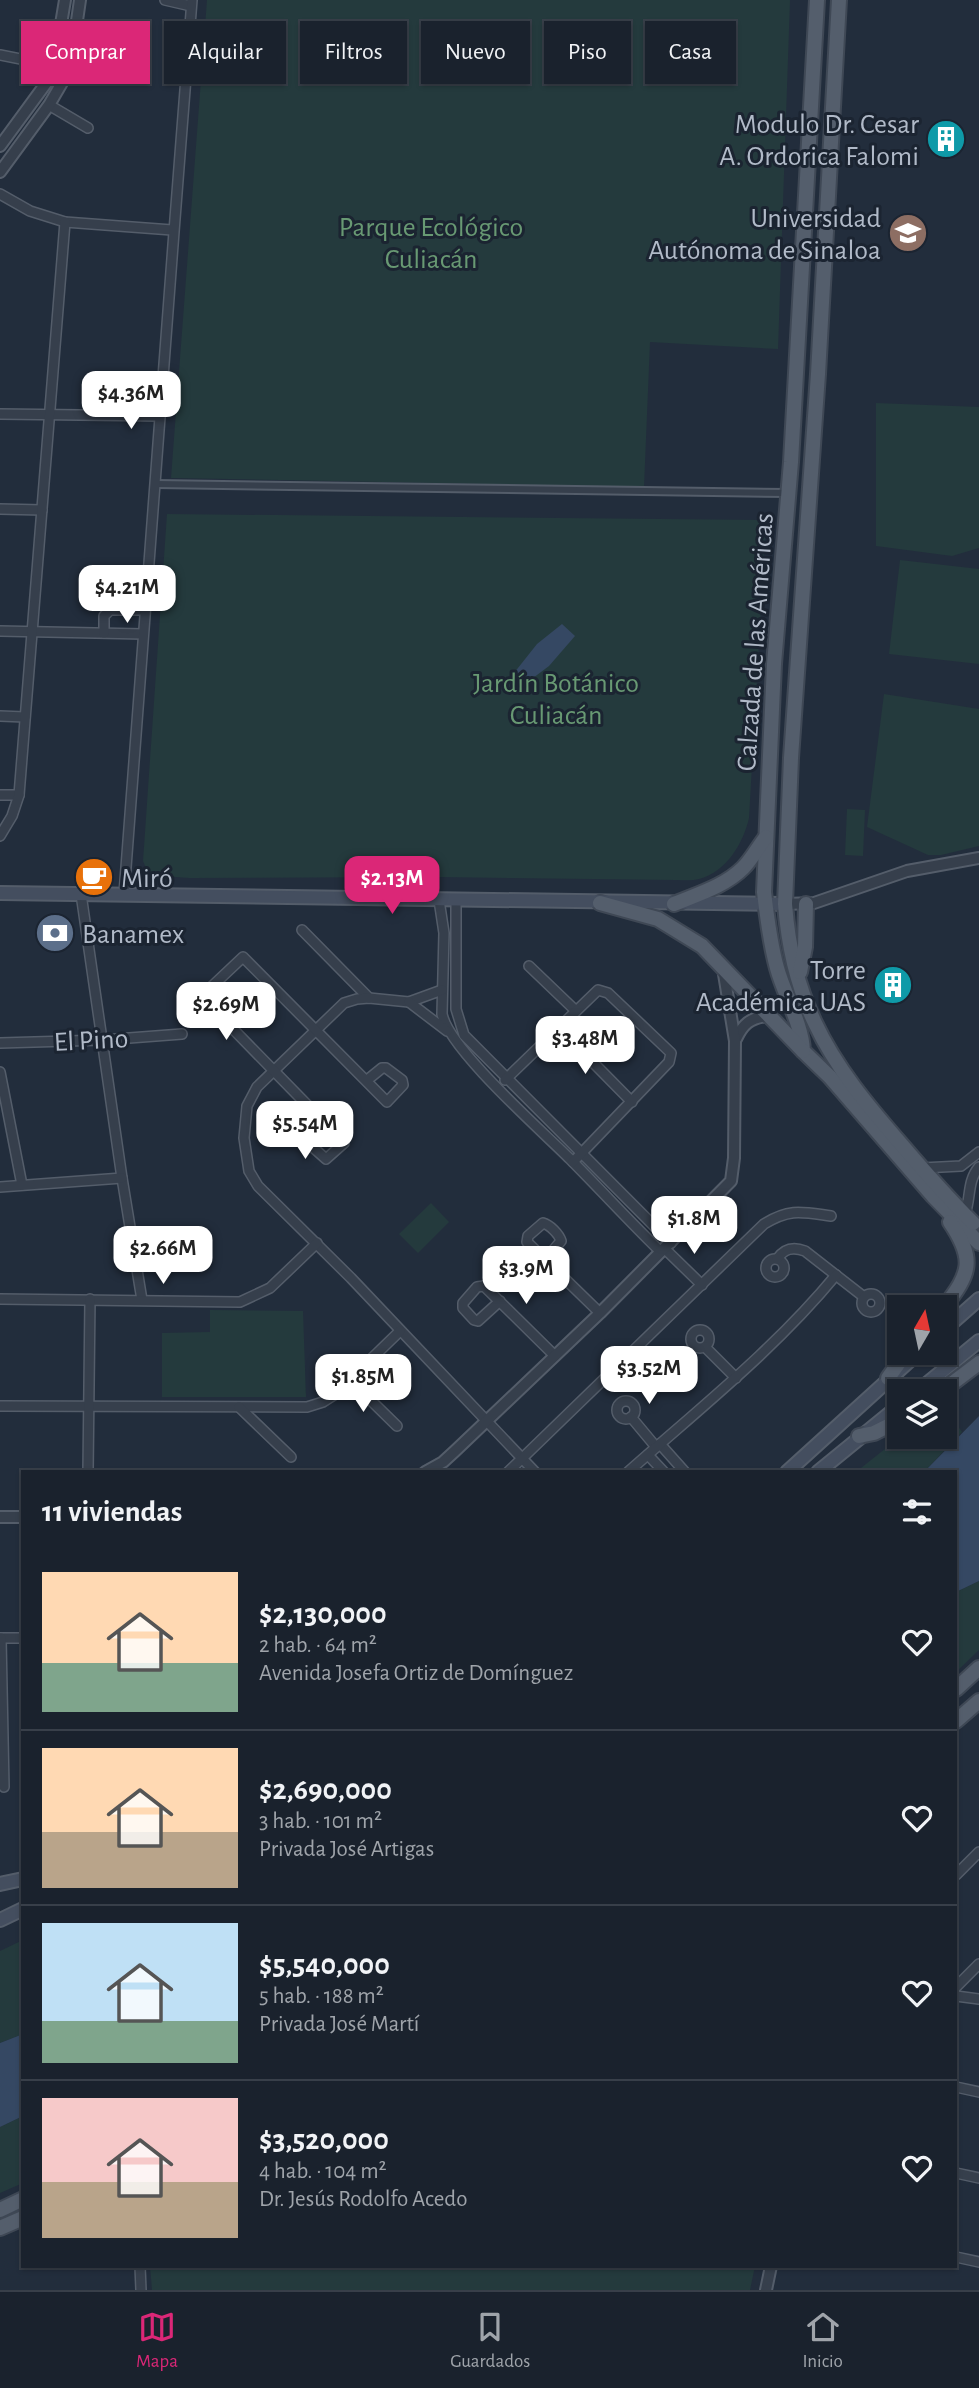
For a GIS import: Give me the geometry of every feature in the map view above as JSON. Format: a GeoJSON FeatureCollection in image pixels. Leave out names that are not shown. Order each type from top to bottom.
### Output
{"type":"FeatureCollection","features":[{"type":"Feature","properties":{"kind":"main road","name":"Calzada de las Américas"},"geometry":{"type":"LineString","coordinates":[[803,1051],[802,1036],[776,965],[764,892],[774,664],[788,494],[817,0]]}},
{"type":"Feature","properties":{"kind":"main road","name":"Calzada de las Américas"},"geometry":{"type":"LineString","coordinates":[[839,0],[817,389],[791,758],[785,904],[791,950],[814,1023],[861,1098],[964,1218]]}},
{"type":"Feature","properties":{"kind":"main road"},"geometry":{"type":"LineString","coordinates":[[674,904],[715,887],[736,874],[767,835]]}},
{"type":"Feature","properties":{"kind":"main road"},"geometry":{"type":"LineString","coordinates":[[0,893],[785,904]]}},
{"type":"Feature","properties":{"kind":"main road"},"geometry":{"type":"LineString","coordinates":[[600,903],[642,913],[671,925],[702,946],[770,1019],[830,1077],[933,1196],[963,1243],[968,1258],[964,1279],[953,1295]]}},
{"type":"Feature","properties":{"kind":"main road"},"geometry":{"type":"LineString","coordinates":[[799,977],[804,947],[806,904]]}},
{"type":"Feature","properties":{"kind":"main road"},"geometry":{"type":"LineString","coordinates":[[933,1196],[979,1228]]}},
{"type":"Feature","properties":{"kind":"main road"},"geometry":{"type":"LineString","coordinates":[[964,1218],[979,1242]]}},
{"type":"Feature","properties":{"kind":"main road"},"geometry":{"type":"LineString","coordinates":[[957,1318],[979,1298]]}},
{"type":"Feature","properties":{"kind":"main road"},"geometry":{"type":"LineString","coordinates":[[933,1379],[979,1341]]}},
{"type":"Feature","properties":{"kind":"main road"},"geometry":{"type":"LineString","coordinates":[[957,1380],[979,1363]]}},
{"type":"Feature","properties":{"kind":"main road"},"geometry":{"type":"LineString","coordinates":[[888,1378],[897,1365]]}},
{"type":"Feature","properties":{"kind":"main road"},"geometry":{"type":"LineString","coordinates":[[789,1470],[904,1365]]}},
{"type":"Feature","properties":{"kind":"main road"},"geometry":{"type":"LineString","coordinates":[[820,1470],[887,1415]]}},
{"type":"Feature","properties":{"kind":"main road"},"geometry":{"type":"LineString","coordinates":[[859,1436],[887,1426]]}},
{"type":"Feature","properties":{"kind":"main road"},"geometry":{"type":"LineString","coordinates":[[957,1688],[979,1668]]}},
{"type":"Feature","properties":{"kind":"main road"},"geometry":{"type":"LineString","coordinates":[[957,1720],[979,1701]]}},
{"type":"Feature","properties":{"kind":"main road"},"geometry":{"type":"LineString","coordinates":[[0,1884],[21,1879]]}},
{"type":"Feature","properties":{"kind":"main road"},"geometry":{"type":"LineString","coordinates":[[0,1920],[20,1909]]}},
{"type":"Feature","properties":{"kind":"main road"},"geometry":{"type":"LineString","coordinates":[[1,2210],[21,2200]]}},
{"type":"Feature","properties":{"kind":"main road"},"geometry":{"type":"LineString","coordinates":[[0,2228],[21,2219]]}},
{"type":"Feature","properties":{"kind":"street"},"geometry":{"type":"LineString","coordinates":[[62,21],[65,0]]}},
{"type":"Feature","properties":{"kind":"street"},"geometry":{"type":"LineString","coordinates":[[77,21],[80,0]]}},
{"type":"Feature","properties":{"kind":"street"},"geometry":{"type":"LineString","coordinates":[[124,894],[191,3],[165,0]]}},
{"type":"Feature","properties":{"kind":"street"},"geometry":{"type":"LineString","coordinates":[[0,55],[21,59]]}},
{"type":"Feature","properties":{"kind":"street"},"geometry":{"type":"LineString","coordinates":[[0,146],[46,84]]}},
{"type":"Feature","properties":{"kind":"street"},"geometry":{"type":"LineString","coordinates":[[0,172],[61,84]]}},
{"type":"Feature","properties":{"kind":"street"},"geometry":{"type":"LineString","coordinates":[[49,105],[88,128]]}},
{"type":"Feature","properties":{"kind":"street"},"geometry":{"type":"LineString","coordinates":[[0,194],[30,211],[65,222],[172,230]]}},
{"type":"Feature","properties":{"kind":"street"},"geometry":{"type":"LineString","coordinates":[[0,836],[12,816],[19,795],[65,222]]}},
{"type":"Feature","properties":{"kind":"street"},"geometry":{"type":"LineString","coordinates":[[0,414],[160,416]]}},
{"type":"Feature","properties":{"kind":"street"},"geometry":{"type":"LineString","coordinates":[[156,484],[788,494]]}},
{"type":"Feature","properties":{"kind":"street"},"geometry":{"type":"LineString","coordinates":[[0,509],[42,510]]}},
{"type":"Feature","properties":{"kind":"street"},"geometry":{"type":"LineString","coordinates":[[104,633],[104,616],[110,610],[145,610]]}},
{"type":"Feature","properties":{"kind":"street"},"geometry":{"type":"LineString","coordinates":[[0,631],[143,634]]}},
{"type":"Feature","properties":{"kind":"street"},"geometry":{"type":"LineString","coordinates":[[0,716],[25,717]]}},
{"type":"Feature","properties":{"kind":"street"},"geometry":{"type":"LineString","coordinates":[[0,795],[19,795]]}},
{"type":"Feature","properties":{"kind":"street"},"geometry":{"type":"LineString","coordinates":[[785,904],[806,904],[907,871],[979,858]]}},
{"type":"Feature","properties":{"kind":"street"},"geometry":{"type":"LineString","coordinates":[[81,894],[142,1300]]}},
{"type":"Feature","properties":{"kind":"street"},"geometry":{"type":"LineString","coordinates":[[439,900],[444,933],[442,1014],[449,1032]]}},
{"type":"Feature","properties":{"kind":"street"},"geometry":{"type":"LineString","coordinates":[[456,901],[457,1018],[464,1035],[583,1153],[665,1248]]}},
{"type":"Feature","properties":{"kind":"street"},"geometry":{"type":"LineString","coordinates":[[302,930],[369,998]]}},
{"type":"Feature","properties":{"kind":"street"},"geometry":{"type":"LineString","coordinates":[[325,1123],[309,1137],[309,1145],[326,1159],[344,1143],[274,1069],[204,998],[207,991],[243,957],[366,1081]]}},
{"type":"Feature","properties":{"kind":"street"},"geometry":{"type":"LineString","coordinates":[[429,1470],[443,1462],[600,1313],[731,1181],[734,1168],[735,1041],[722,965]]}},
{"type":"Feature","properties":{"kind":"street"},"geometry":{"type":"LineString","coordinates":[[528,966],[576,1011]]}},
{"type":"Feature","properties":{"kind":"street"},"geometry":{"type":"LineString","coordinates":[[410,1003],[442,989]]}},
{"type":"Feature","properties":{"kind":"street"},"geometry":{"type":"LineString","coordinates":[[497,1087],[593,993],[604,990],[671,1053],[669,1062],[573,1163]]}},
{"type":"Feature","properties":{"kind":"street"},"geometry":{"type":"LineString","coordinates":[[533,1470],[317,1243],[258,1186],[249,1171],[244,1138],[247,1107],[257,1087],[344,1003],[369,998],[410,1003],[449,1032],[497,1087],[573,1163],[702,1285]]}},
{"type":"Feature","properties":{"kind":"street"},"geometry":{"type":"LineString","coordinates":[[735,1041],[747,1022],[767,1016],[770,1019]]}},
{"type":"Feature","properties":{"kind":"street"},"geometry":{"type":"LineString","coordinates":[[559,1028],[632,1102]]}},
{"type":"Feature","properties":{"kind":"street","name":"El Pino"},"geometry":{"type":"LineString","coordinates":[[0,1043],[182,1034]]}},
{"type":"Feature","properties":{"kind":"street"},"geometry":{"type":"LineString","coordinates":[[0,1072],[22,1185]]}},
{"type":"Feature","properties":{"kind":"street"},"geometry":{"type":"LineString","coordinates":[[922,1168],[961,1166],[979,1152]]}},
{"type":"Feature","properties":{"kind":"street"},"geometry":{"type":"LineString","coordinates":[[964,1218],[969,1203],[970,1183],[979,1167]]}},
{"type":"Feature","properties":{"kind":"street"},"geometry":{"type":"LineString","coordinates":[[0,1186],[122,1178]]}},
{"type":"Feature","properties":{"kind":"street"},"geometry":{"type":"LineString","coordinates":[[510,1470],[764,1224],[794,1211],[831,1216]]}},
{"type":"Feature","properties":{"kind":"street"},"geometry":{"type":"LineString","coordinates":[[545,1260],[561,1241],[554,1231],[543,1223],[528,1236],[527,1242],[545,1260],[600,1313]]}},
{"type":"Feature","properties":{"kind":"street"},"geometry":{"type":"LineString","coordinates":[[0,1299],[240,1302],[270,1288],[317,1243]]}},
{"type":"Feature","properties":{"kind":"street"},"geometry":{"type":"LineString","coordinates":[[777,1259],[783,1251],[799,1249],[812,1255],[864,1297]]}},
{"type":"Feature","properties":{"kind":"street"},"geometry":{"type":"LineString","coordinates":[[630,1470],[736,1378],[807,1310],[836,1275]]}},
{"type":"Feature","properties":{"kind":"street"},"geometry":{"type":"LineString","coordinates":[[500,1301],[480,1320],[474,1320],[464,1311],[463,1303],[481,1286],[500,1301],[555,1356]]}},
{"type":"Feature","properties":{"kind":"street"},"geometry":{"type":"LineString","coordinates":[[88,1470],[90,1299]]}},
{"type":"Feature","properties":{"kind":"street"},"geometry":{"type":"LineString","coordinates":[[0,1406],[307,1407],[334,1395],[400,1331]]}},
{"type":"Feature","properties":{"kind":"street"},"geometry":{"type":"LineString","coordinates":[[705,1347],[736,1378]]}},
{"type":"Feature","properties":{"kind":"street"},"geometry":{"type":"LineString","coordinates":[[350,1380],[397,1426]]}},
{"type":"Feature","properties":{"kind":"street"},"geometry":{"type":"LineString","coordinates":[[239,1407],[291,1457]]}},
{"type":"Feature","properties":{"kind":"street"},"geometry":{"type":"LineString","coordinates":[[631,1417],[683,1470]]}},
{"type":"Feature","properties":{"kind":"street"},"geometry":{"type":"LineString","coordinates":[[648,1455],[662,1470]]}},
{"type":"Feature","properties":{"kind":"street"},"geometry":{"type":"LineString","coordinates":[[0,1517],[21,1517]]}},
{"type":"Feature","properties":{"kind":"street"},"geometry":{"type":"LineString","coordinates":[[4,1787],[1,1638],[21,1638]]}},
{"type":"Feature","properties":{"kind":"street"},"geometry":{"type":"LineString","coordinates":[[957,1874],[979,1852]]}},
{"type":"Feature","properties":{"kind":"street"},"geometry":{"type":"LineString","coordinates":[[957,1986],[979,1964]]}},
{"type":"Feature","properties":{"kind":"street"},"geometry":{"type":"LineString","coordinates":[[957,1996],[979,1999]]}},
{"type":"Feature","properties":{"kind":"street"},"geometry":{"type":"LineString","coordinates":[[957,2087],[979,2092]]}},
{"type":"Feature","properties":{"kind":"street"},"geometry":{"type":"LineString","coordinates":[[957,2173],[979,2178]]}},
{"type":"Feature","properties":{"kind":"street"},"geometry":{"type":"LineString","coordinates":[[957,2257],[979,2262]]}},
{"type":"Feature","properties":{"kind":"street"},"geometry":{"type":"LineString","coordinates":[[140,2268],[141,2290]]}},
{"type":"Feature","properties":{"kind":"street"},"geometry":{"type":"LineString","coordinates":[[766,2290],[771,2268]]}},
{"type":"Feature","properties":{"kind":"green space","name":"Parque Ecológico Culiacán"},"geometry":{"type":"Polygon","coordinates":[[[207,0],[790,0],[778,349],[650,342],[644,487],[171,478],[201,84],[286,84],[286,21],[205,21],[207,0]]]}},
{"type":"Feature","properties":{"kind":"green space"},"geometry":{"type":"Polygon","coordinates":[[[876,403],[979,407],[979,548],[952,556],[876,546],[876,403]]]}},
{"type":"Feature","properties":{"kind":"green space","name":"Jardín Botánico Culiacán"},"geometry":{"type":"Polygon","coordinates":[[[167,514],[766,520],[749,818],[738,847],[717,870],[699,879],[690,880],[190,878],[148,873],[143,861],[167,514]]]}},
{"type":"Feature","properties":{"kind":"green space"},"geometry":{"type":"Polygon","coordinates":[[[900,560],[979,569],[979,664],[889,654],[900,560]]]}},
{"type":"Feature","properties":{"kind":"green space"},"geometry":{"type":"Polygon","coordinates":[[[884,694],[979,709],[979,846],[941,855],[928,855],[867,827],[884,694]]]}},
{"type":"Feature","properties":{"kind":"green space"},"geometry":{"type":"Polygon","coordinates":[[[847,809],[865,810],[863,856],[845,855],[847,809]]]}},
{"type":"Feature","properties":{"kind":"green space"},"geometry":{"type":"Polygon","coordinates":[[[431,1203],[449,1222],[418,1253],[399,1234],[431,1203]]]}},
{"type":"Feature","properties":{"kind":"green space"},"geometry":{"type":"Polygon","coordinates":[[[210,1310],[303,1311],[306,1397],[162,1397],[162,1333],[210,1332],[210,1310]]]}},
{"type":"Feature","properties":{"kind":"green space"},"geometry":{"type":"Polygon","coordinates":[[[957,1425],[962,1432],[957,1437],[957,1425]]]}},
{"type":"Feature","properties":{"kind":"green space"},"geometry":{"type":"Polygon","coordinates":[[[887,1447],[946,1449],[926,1470],[859,1470],[887,1447]]]}},
{"type":"Feature","properties":{"kind":"green space"},"geometry":{"type":"Polygon","coordinates":[[[979,1581],[979,1650],[957,1671],[957,1592],[979,1581]]]}},
{"type":"Feature","properties":{"kind":"green space"},"geometry":{"type":"Polygon","coordinates":[[[21,1941],[21,2035],[0,2043],[0,1951],[21,1941]]]}},
{"type":"Feature","properties":{"kind":"green space"},"geometry":{"type":"Polygon","coordinates":[[[21,2117],[21,2184],[0,2193],[0,2127],[21,2117]]]}},
{"type":"Feature","properties":{"kind":"green space"},"geometry":{"type":"Polygon","coordinates":[[[150,2268],[755,2268],[750,2290],[152,2290],[150,2268]]]}},
{"type":"Feature","properties":{"kind":"water"},"geometry":{"type":"Polygon","coordinates":[[[562,624],[575,636],[549,666],[525,684],[514,673],[537,644],[562,624]]]}},
{"type":"Feature","properties":{"kind":"water"},"geometry":{"type":"Polygon","coordinates":[[[979,1416],[979,1581],[957,1592],[957,1470],[926,1470],[947,1449],[957,1449],[957,1438],[979,1416]]]}},
{"type":"Feature","properties":{"kind":"water"},"geometry":{"type":"Polygon","coordinates":[[[21,2035],[21,2117],[0,2127],[0,2043],[21,2035]]]}},
{"type":"Feature","properties":{"kind":"place","name":"Modulo Dr. Cesar A. Ordorica Falomi"},"geometry":{"type":"Point","coordinates":[946,139]}},
{"type":"Feature","properties":{"kind":"place","name":"Universidad Autónoma de Sinaloa"},"geometry":{"type":"Point","coordinates":[908,233]}},
{"type":"Feature","properties":{"kind":"place","name":"Miró"},"geometry":{"type":"Point","coordinates":[94,877]}},
{"type":"Feature","properties":{"kind":"place","name":"Banamex"},"geometry":{"type":"Point","coordinates":[55,933]}},
{"type":"Feature","properties":{"kind":"place","name":"Torre Académica UAS"},"geometry":{"type":"Point","coordinates":[893,985]}}]}
